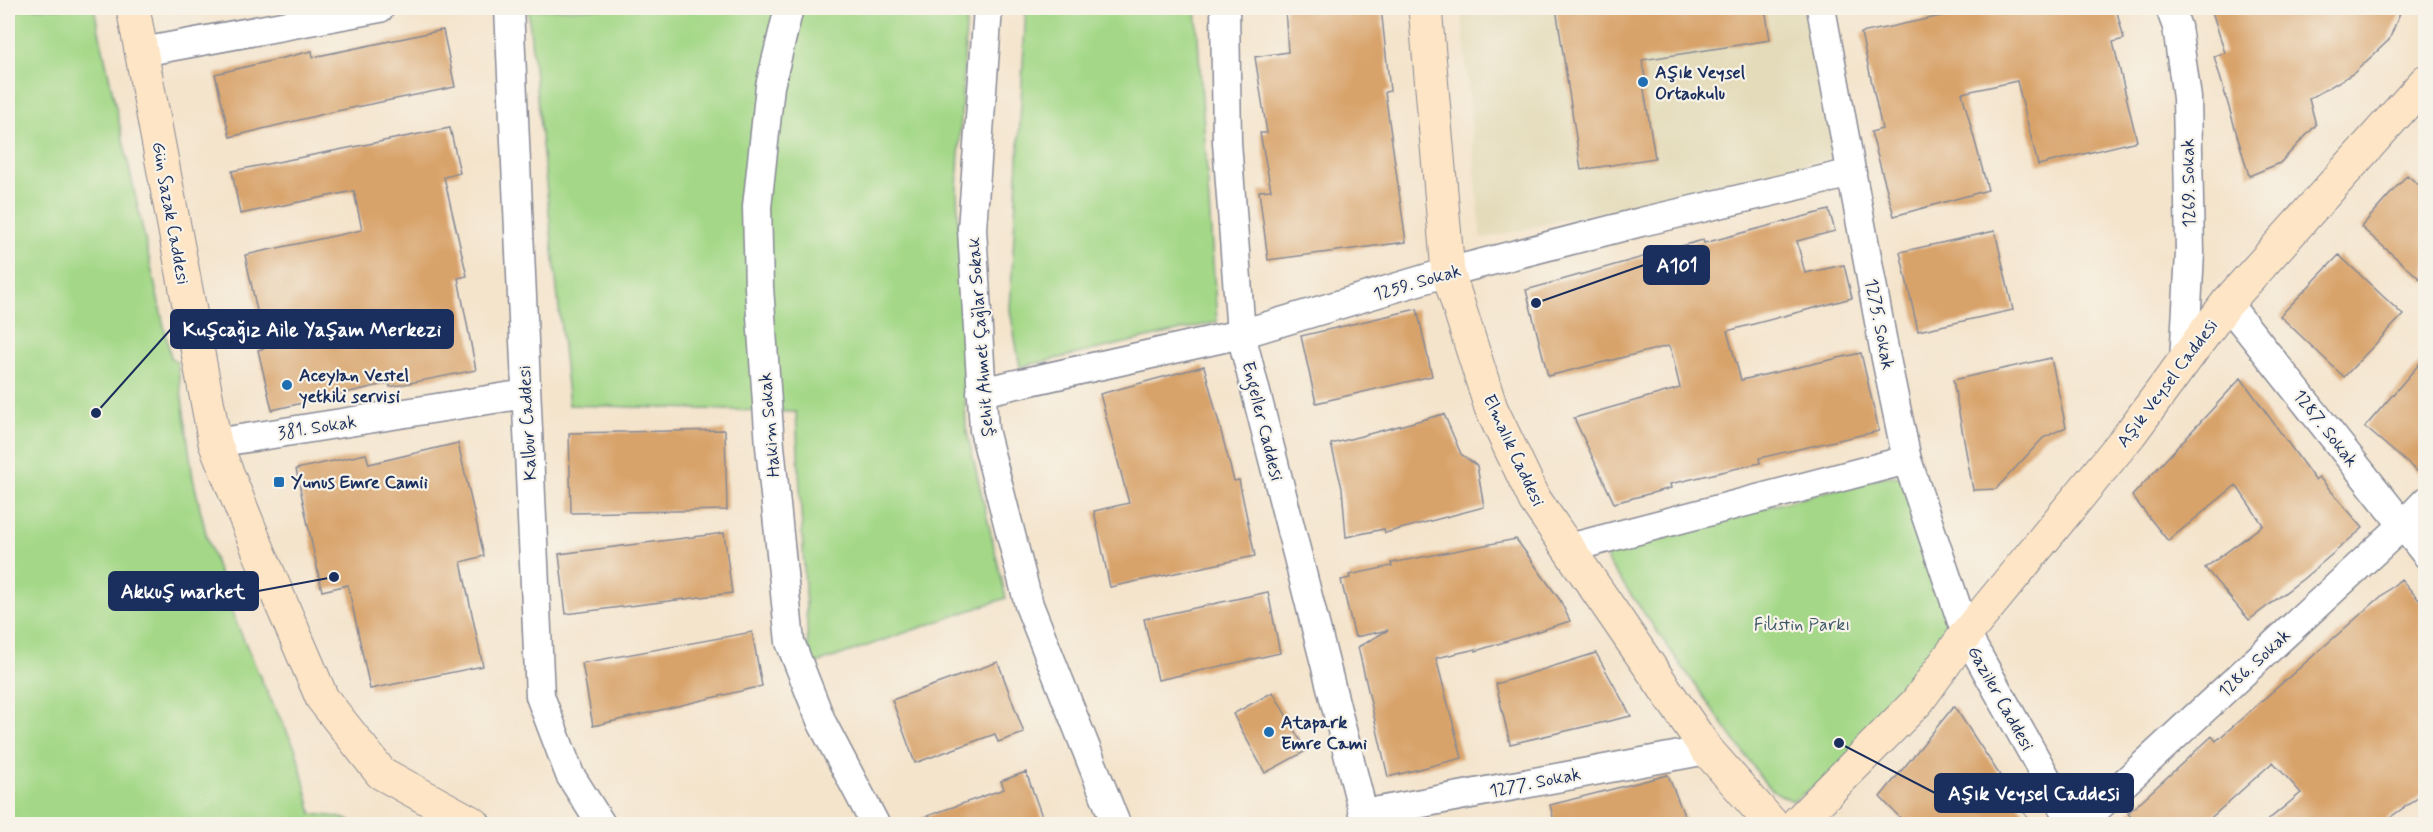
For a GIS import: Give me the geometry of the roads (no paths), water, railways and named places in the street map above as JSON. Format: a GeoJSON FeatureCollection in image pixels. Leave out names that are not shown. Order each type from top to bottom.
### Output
{"type":"FeatureCollection","features":[{"type":"Feature","properties":{"kind":"street","name":"Gün Sazak Caddesi"},"geometry":{"type":"LineString","coordinates":[[133,8],[215,443],[260,554],[322,698],[381,772],[474,825]]}},
{"type":"Feature","properties":{"kind":"street"},"geometry":{"type":"LineString","coordinates":[[142,52],[380,8]]}},
{"type":"Feature","properties":{"kind":"street","name":"Kalbur Caddesi"},"geometry":{"type":"LineString","coordinates":[[509,8],[540,696],[570,775],[601,825]]}},
{"type":"Feature","properties":{"kind":"street","name":"Hakim Sokak"},"geometry":{"type":"LineString","coordinates":[[789,8],[770,86],[757,207],[759,287],[770,446],[790,642],[822,723],[875,825]]}},
{"type":"Feature","properties":{"kind":"street","name":"Şehit Ahmet Çağlar Sokak"},"geometry":{"type":"LineString","coordinates":[[988,8],[972,229],[984,430],[1029,605],[1116,825]]}},
{"type":"Feature","properties":{"kind":"street","name":"Engeller Caddesi"},"geometry":{"type":"LineString","coordinates":[[1225,8],[1227,142],[1241,334],[1365,819]]}},
{"type":"Feature","properties":{"kind":"street","name":"Elmalık Caddesi"},"geometry":{"type":"LineString","coordinates":[[1425,8],[1448,272],[1491,408],[1535,500],[1707,750],[1772,825]]}},
{"type":"Feature","properties":{"kind":"street","name":"1275. Sokak"},"geometry":{"type":"LineString","coordinates":[[1821,8],[1907,460],[1966,634]]}},
{"type":"Feature","properties":{"kind":"street","name":"1269. Sokak"},"geometry":{"type":"LineString","coordinates":[[2170,8],[2177,27],[2187,98],[2190,253],[2184,361]]}},
{"type":"Feature","properties":{"kind":"street","name":"Aşık Veysel Caddesi"},"geometry":{"type":"LineString","coordinates":[[1796,825],[1917,702],[1966,634],[2130,434],[2227,303],[2426,81]]}},
{"type":"Feature","properties":{"kind":"street","name":"1259. Sokak"},"geometry":{"type":"LineString","coordinates":[[981,392],[1241,334],[1448,272],[1641,222],[1852,173]]}},
{"type":"Feature","properties":{"kind":"street","name":"1287. Sokak"},"geometry":{"type":"LineString","coordinates":[[2227,303],[2426,554]]}},
{"type":"Feature","properties":{"kind":"street","name":"381. Sokak"},"geometry":{"type":"LineString","coordinates":[[215,443],[526,394]]}},
{"type":"Feature","properties":{"kind":"street"},"geometry":{"type":"LineString","coordinates":[[1569,548],[1907,460]]}},
{"type":"Feature","properties":{"kind":"street","name":"1286. Sokak"},"geometry":{"type":"LineString","coordinates":[[2080,825],[2426,501]]}},
{"type":"Feature","properties":{"kind":"street","name":"Gaziler Caddesi"},"geometry":{"type":"LineString","coordinates":[[1966,634],[2072,825]]}},
{"type":"Feature","properties":{"kind":"street","name":"1277. Sokak"},"geometry":{"type":"LineString","coordinates":[[1365,819],[1707,750]]}},
{"type":"Feature","properties":{"kind":"place","name":"Aşık Veysel Ortaokulu"},"geometry":{"type":"Point","coordinates":[1643,82]}},
{"type":"Feature","properties":{"kind":"place","name":"A101"},"geometry":{"type":"Point","coordinates":[1536,303]}},
{"type":"Feature","properties":{"kind":"place","name":"Aceylan Vestel yetkili servisi"},"geometry":{"type":"Point","coordinates":[287,385]}},
{"type":"Feature","properties":{"kind":"place","name":"Kuşcağız Aile Yaşam Merkezi"},"geometry":{"type":"Point","coordinates":[96,413]}},
{"type":"Feature","properties":{"kind":"place","name":"Yunus Emre Camii"},"geometry":{"type":"Point","coordinates":[279,482]}},
{"type":"Feature","properties":{"kind":"place","name":"Akkuş market"},"geometry":{"type":"Point","coordinates":[334,577]}},
{"type":"Feature","properties":{"kind":"place","name":"Atapark Emre Cami"},"geometry":{"type":"Point","coordinates":[1269,732]}},
{"type":"Feature","properties":{"kind":"place","name":"Aşık Veysel Caddesi"},"geometry":{"type":"Point","coordinates":[1839,743]}},
{"type":"Feature","properties":{"kind":"park label","name":"Filistin Parkı"},"geometry":{"type":"Point","coordinates":[1802,624]}}]}
